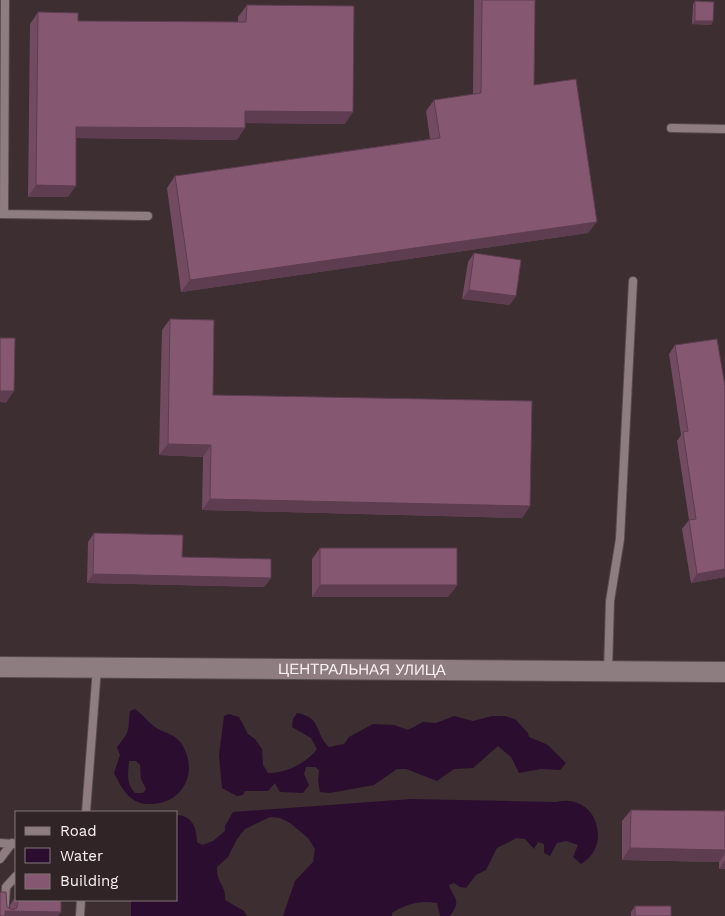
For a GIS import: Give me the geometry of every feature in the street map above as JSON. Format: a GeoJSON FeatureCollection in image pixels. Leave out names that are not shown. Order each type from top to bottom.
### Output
{"type":"FeatureCollection","features":[{"type":"Feature","properties":{"kind":"street","name":"ЦЕНТРАЛЬНАЯ УЛИЦА"},"geometry":{"type":"LineString","coordinates":[[0,667],[97,666],[725,672]]}},
{"type":"Feature","properties":{"kind":"lane"},"geometry":{"type":"LineString","coordinates":[[5,0],[2,214],[148,216]]}},
{"type":"Feature","properties":{"kind":"lane"},"geometry":{"type":"LineString","coordinates":[[671,128],[725,128]]}},
{"type":"Feature","properties":{"kind":"lane"},"geometry":{"type":"LineString","coordinates":[[608,671],[610,601],[620,539],[633,281]]}},
{"type":"Feature","properties":{"kind":"lane"},"geometry":{"type":"LineString","coordinates":[[86,811],[97,666]]}},
{"type":"Feature","properties":{"kind":"lane"},"geometry":{"type":"LineString","coordinates":[[0,843],[14,844]]}},
{"type":"Feature","properties":{"kind":"lane"},"geometry":{"type":"LineString","coordinates":[[0,859],[14,844]]}},
{"type":"Feature","properties":{"kind":"lane"},"geometry":{"type":"LineString","coordinates":[[4,916],[3,887],[15,877]]}},
{"type":"Feature","properties":{"kind":"lane"},"geometry":{"type":"LineString","coordinates":[[80,916],[81,901]]}},
{"type":"Feature","properties":{"kind":"water"},"geometry":{"type":"Polygon","coordinates":[[[135,709],[155,727],[176,738],[181,743],[186,754],[189,764],[185,784],[179,793],[161,803],[144,804],[137,802],[121,787],[114,773],[120,755],[117,747],[128,730],[130,711],[135,709]],[[129,761],[129,782],[135,793],[143,793],[146,789],[141,779],[140,765],[136,761],[129,761]]]}},
{"type":"Feature","properties":{"kind":"water"},"geometry":{"type":"Polygon","coordinates":[[[297,713],[311,718],[315,722],[324,742],[329,747],[344,744],[349,737],[373,724],[394,725],[408,730],[423,722],[436,723],[454,716],[473,721],[492,716],[505,716],[515,719],[528,733],[529,737],[548,745],[566,763],[560,770],[541,769],[519,773],[511,757],[498,746],[473,768],[454,769],[437,781],[406,769],[397,769],[374,785],[330,793],[320,792],[319,770],[315,767],[306,767],[304,774],[309,785],[303,793],[280,792],[275,783],[268,791],[245,791],[243,795],[237,796],[222,788],[219,755],[224,716],[229,714],[239,717],[248,734],[255,739],[262,749],[263,765],[268,773],[274,773],[295,767],[317,749],[311,738],[292,727],[293,719],[297,713]]]}},
{"type":"Feature","properties":{"kind":"water"},"geometry":{"type":"Polygon","coordinates":[[[411,799],[570,801],[582,805],[590,812],[596,822],[598,834],[591,856],[581,864],[573,857],[578,845],[566,841],[557,843],[550,856],[544,853],[544,844],[538,842],[534,849],[525,839],[517,838],[497,848],[486,870],[476,875],[466,888],[454,883],[449,885],[456,900],[456,906],[450,916],[440,916],[437,903],[425,902],[403,907],[392,913],[392,916],[283,916],[295,881],[313,862],[315,849],[308,838],[290,823],[280,818],[270,817],[245,829],[237,839],[228,857],[217,867],[225,900],[244,911],[247,916],[131,916],[131,901],[178,901],[178,815],[190,820],[195,827],[197,842],[202,845],[213,841],[225,831],[225,826],[233,812],[411,799]]]}},
{"type":"Feature","properties":{"kind":"building"},"geometry":{"type":"Polygon","coordinates":[[[482,0],[535,0],[534,85],[576,79],[597,222],[190,280],[175,176],[440,138],[434,100],[481,93],[482,0]]]}},
{"type":"Feature","properties":{"kind":"building"},"geometry":{"type":"Polygon","coordinates":[[[695,1],[714,2],[713,21],[695,21],[695,1]]]}},
{"type":"Feature","properties":{"kind":"building"},"geometry":{"type":"Polygon","coordinates":[[[247,5],[354,6],[353,112],[245,111],[245,128],[76,127],[76,186],[36,185],[38,12],[78,13],[78,21],[246,22],[247,5]]]}},
{"type":"Feature","properties":{"kind":"building"},"geometry":{"type":"Polygon","coordinates":[[[474,253],[521,260],[516,296],[469,290],[474,253]]]}},
{"type":"Feature","properties":{"kind":"building"},"geometry":{"type":"Polygon","coordinates":[[[170,319],[214,320],[213,395],[532,401],[530,506],[210,499],[211,445],[168,444],[170,319]]]}},
{"type":"Feature","properties":{"kind":"building"},"geometry":{"type":"Polygon","coordinates":[[[0,338],[15,338],[14,391],[0,391],[0,338]]]}},
{"type":"Feature","properties":{"kind":"building"},"geometry":{"type":"Polygon","coordinates":[[[717,339],[725,386],[725,569],[697,574],[689,520],[696,519],[683,432],[688,431],[675,345],[717,339]]]}},
{"type":"Feature","properties":{"kind":"building"},"geometry":{"type":"Polygon","coordinates":[[[94,533],[183,535],[182,557],[271,559],[271,578],[93,574],[94,533]]]}},
{"type":"Feature","properties":{"kind":"building"},"geometry":{"type":"Polygon","coordinates":[[[320,548],[457,548],[457,585],[320,585],[320,548]]]}},
{"type":"Feature","properties":{"kind":"building"},"geometry":{"type":"Polygon","coordinates":[[[631,810],[725,811],[725,850],[630,848],[631,810]]]}},
{"type":"Feature","properties":{"kind":"building"},"geometry":{"type":"Polygon","coordinates":[[[0,892],[6,892],[7,907],[12,910],[17,908],[18,901],[61,901],[61,912],[5,911],[5,916],[0,916],[0,892]]]}},
{"type":"Feature","properties":{"kind":"building"},"geometry":{"type":"Polygon","coordinates":[[[635,906],[671,906],[671,916],[635,916],[635,906]]]}}]}
